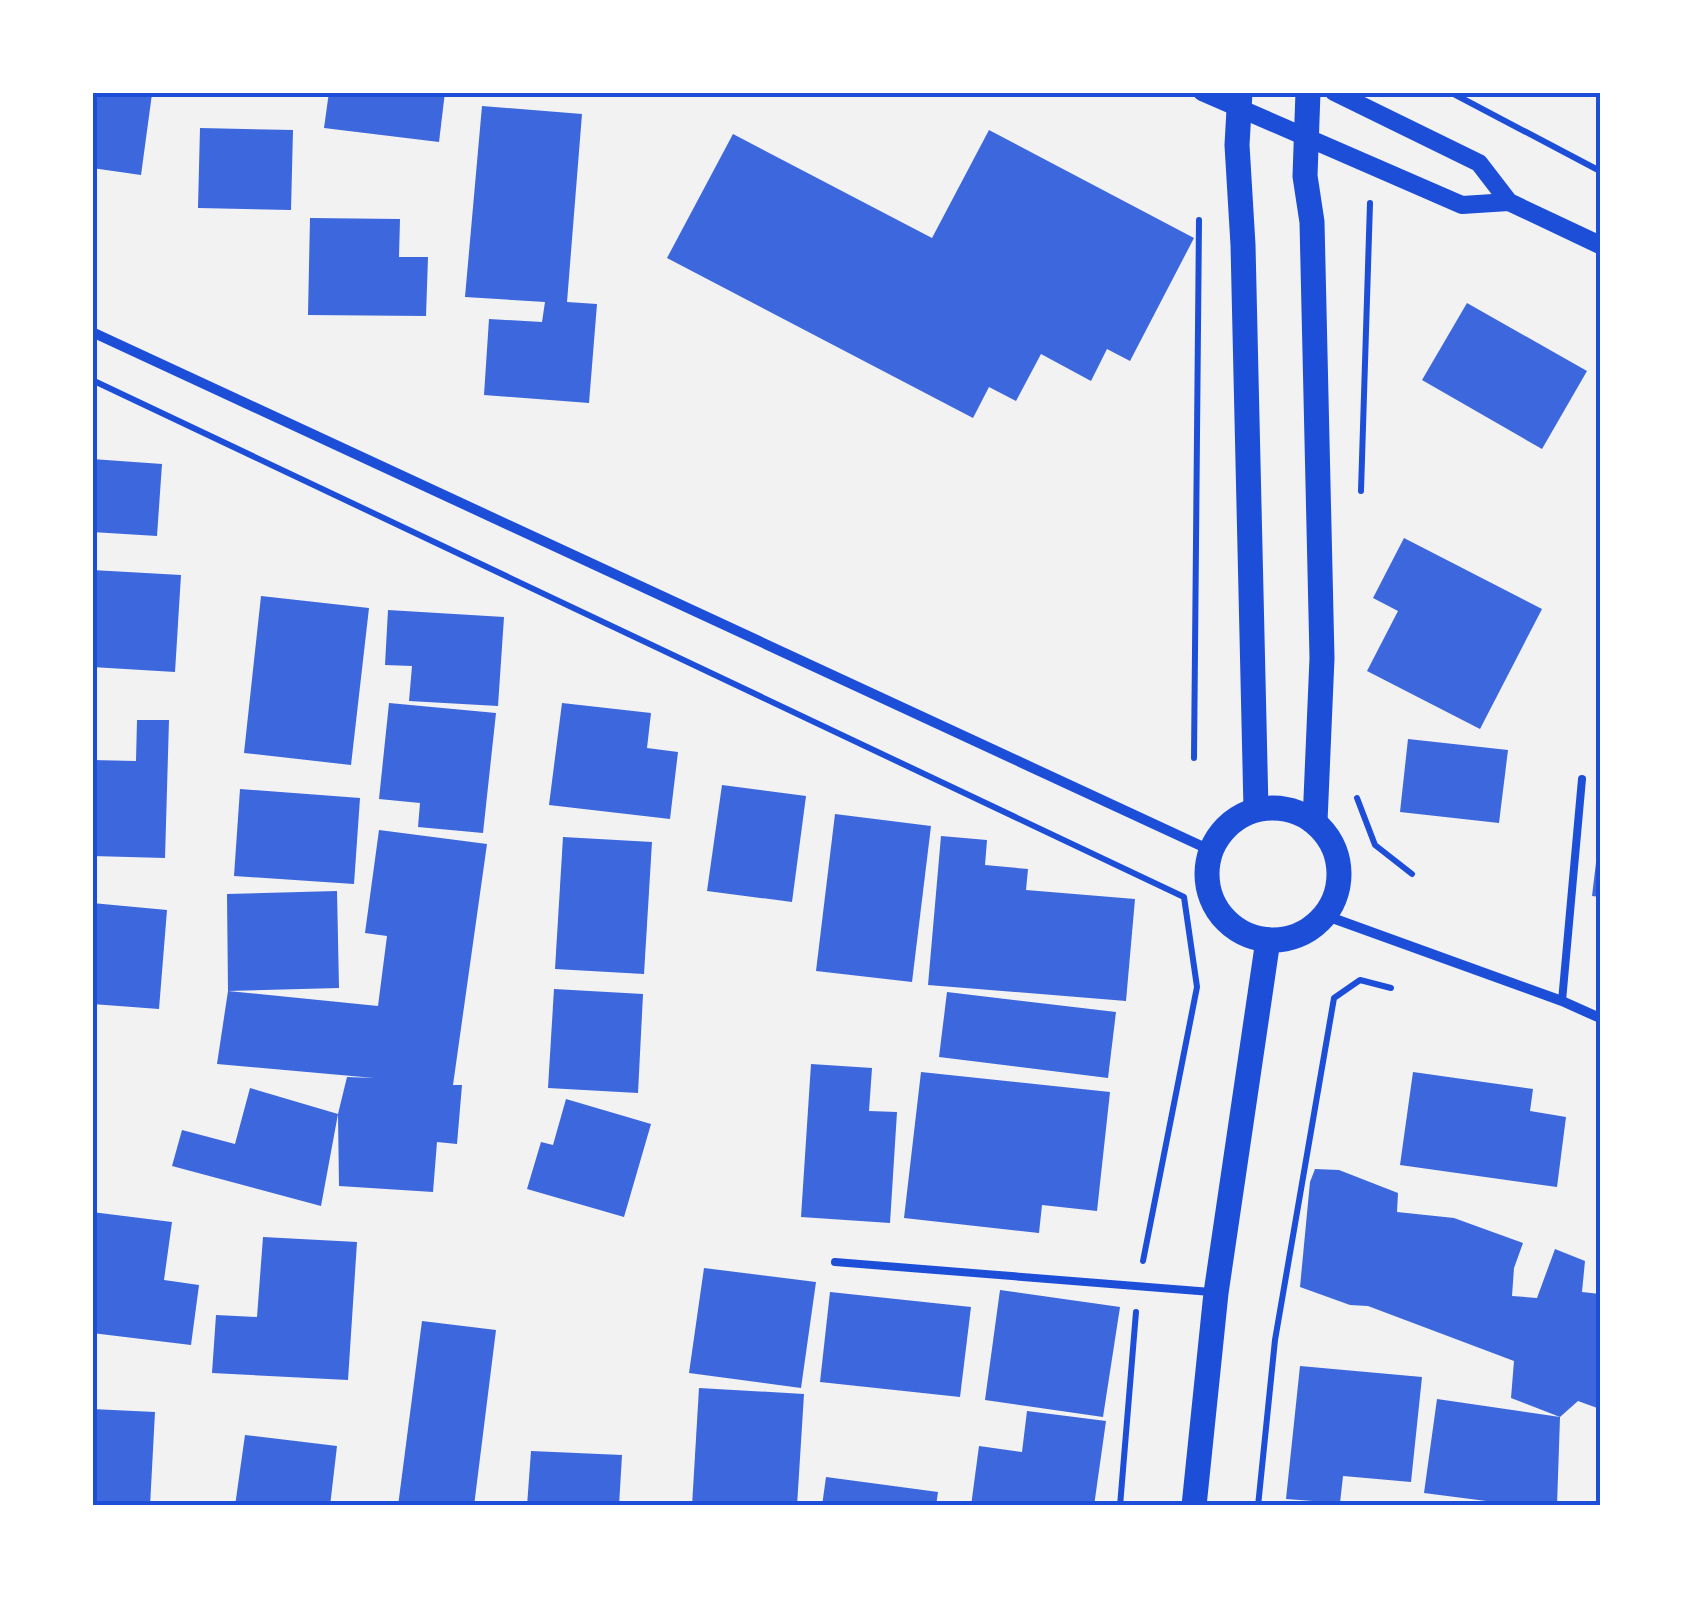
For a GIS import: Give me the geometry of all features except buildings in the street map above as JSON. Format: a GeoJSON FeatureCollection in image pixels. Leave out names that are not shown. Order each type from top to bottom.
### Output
{"type":"FeatureCollection","features":[{"type":"Feature","properties":{"kind":"main road"},"geometry":{"type":"LineString","coordinates":[[1308,92],[1305,176],[1312,222],[1322,658],[1315,822]]}},
{"type":"Feature","properties":{"kind":"main road"},"geometry":{"type":"LineString","coordinates":[[1240,101],[1237,145],[1243,245],[1256,809]]}},
{"type":"Feature","properties":{"kind":"main road"},"geometry":{"type":"LineString","coordinates":[[1256,809],[1297,811],[1329,837],[1337,856],[1339,878],[1335,898],[1308,930],[1289,938],[1268,940],[1248,936],[1230,926],[1216,910],[1208,891],[1206,870],[1210,850],[1221,832],[1256,809]]}},
{"type":"Feature","properties":{"kind":"main road"},"geometry":{"type":"LineString","coordinates":[[1194,1506],[1216,1293],[1268,940]]}},
{"type":"Feature","properties":{"kind":"street"},"geometry":{"type":"LineString","coordinates":[[1202,92],[1240,101],[1307,138],[1462,205],[1509,202]]}},
{"type":"Feature","properties":{"kind":"street"},"geometry":{"type":"LineString","coordinates":[[1334,92],[1480,163],[1509,202],[1600,245]]}},
{"type":"Feature","properties":{"kind":"street"},"geometry":{"type":"LineString","coordinates":[[92,332],[1210,850]]}},
{"type":"Feature","properties":{"kind":"street"},"geometry":{"type":"LineString","coordinates":[[1324,915],[1600,1018]]}},
{"type":"Feature","properties":{"kind":"lane"},"geometry":{"type":"LineString","coordinates":[[1562,1001],[1582,779]]}},
{"type":"Feature","properties":{"kind":"lane"},"geometry":{"type":"LineString","coordinates":[[835,1262],[1216,1293]]}},
{"type":"Feature","properties":{"kind":"path"},"geometry":{"type":"LineString","coordinates":[[1450,92],[1600,171]]}},
{"type":"Feature","properties":{"kind":"path"},"geometry":{"type":"LineString","coordinates":[[1360,497],[1372,166]]}},
{"type":"Feature","properties":{"kind":"path"},"geometry":{"type":"LineString","coordinates":[[1194,758],[1199,207]]}},
{"type":"Feature","properties":{"kind":"path"},"geometry":{"type":"LineString","coordinates":[[92,380],[1184,897],[1197,987],[1138,1286],[1120,1506]]}},
{"type":"Feature","properties":{"kind":"path"},"geometry":{"type":"LineString","coordinates":[[1356,795],[1376,845],[1412,874]]}},
{"type":"Feature","properties":{"kind":"path"},"geometry":{"type":"LineString","coordinates":[[1258,1506],[1275,1340],[1334,998],[1360,980],[1391,988]]}}]}
